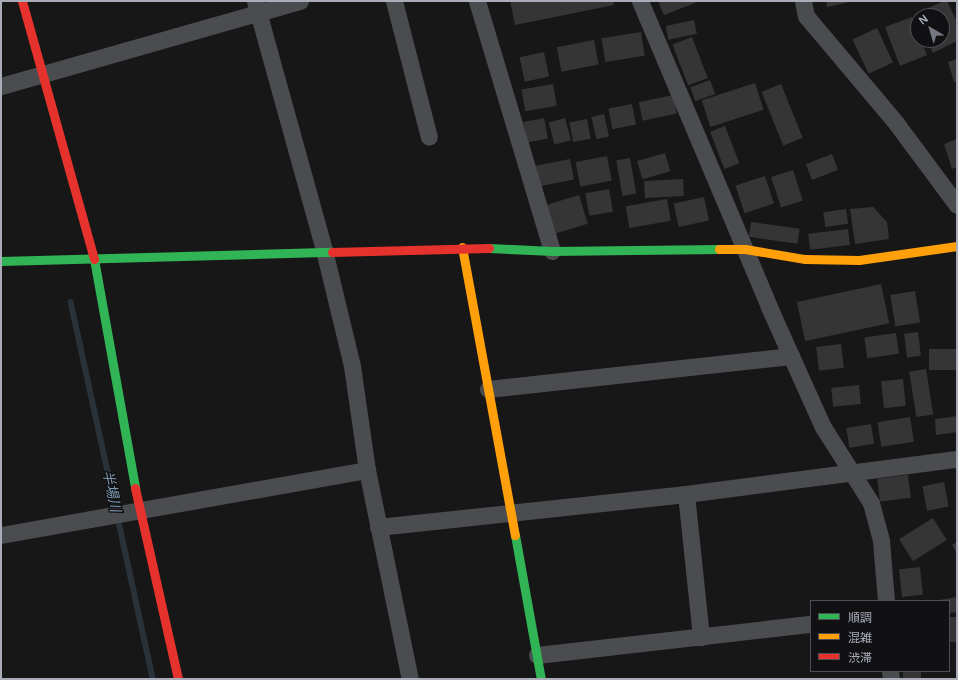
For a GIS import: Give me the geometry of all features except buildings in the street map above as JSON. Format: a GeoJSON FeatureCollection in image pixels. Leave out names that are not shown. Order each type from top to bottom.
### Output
{"type":"FeatureCollection","features":[{"type":"Feature","properties":{"kind":"street"},"geometry":{"type":"LineString","coordinates":[[22,1],[94,260],[139,510],[178,679]]}},
{"type":"Feature","properties":{"kind":"street"},"geometry":{"type":"LineString","coordinates":[[1,86],[257,7],[300,1]]}},
{"type":"Feature","properties":{"kind":"street"},"geometry":{"type":"LineString","coordinates":[[394,1],[429,137]]}},
{"type":"Feature","properties":{"kind":"street"},"geometry":{"type":"LineString","coordinates":[[477,1],[552,251]]}},
{"type":"Feature","properties":{"kind":"street"},"geometry":{"type":"LineString","coordinates":[[640,1],[745,249],[823,427],[851,474],[871,503],[881,541],[886,600]]}},
{"type":"Feature","properties":{"kind":"street"},"geometry":{"type":"LineString","coordinates":[[803,1],[806,16],[896,123],[957,206]]}},
{"type":"Feature","properties":{"kind":"street"},"geometry":{"type":"LineString","coordinates":[[257,7],[324,250],[352,366],[367,470],[410,679]]}},
{"type":"Feature","properties":{"kind":"street"},"geometry":{"type":"LineString","coordinates":[[1,261],[94,260],[324,250],[462,247],[552,251],[745,249],[805,259],[858,260],[957,246]]}},
{"type":"Feature","properties":{"kind":"street"},"geometry":{"type":"LineString","coordinates":[[462,247],[541,679]]}},
{"type":"Feature","properties":{"kind":"street"},"geometry":{"type":"LineString","coordinates":[[488,389],[791,356]]}},
{"type":"Feature","properties":{"kind":"street"},"geometry":{"type":"LineString","coordinates":[[378,527],[686,494],[851,474],[957,459]]}},
{"type":"Feature","properties":{"kind":"street"},"geometry":{"type":"LineString","coordinates":[[1,535],[367,470]]}},
{"type":"Feature","properties":{"kind":"street"},"geometry":{"type":"LineString","coordinates":[[686,494],[701,637]]}},
{"type":"Feature","properties":{"kind":"street"},"geometry":{"type":"LineString","coordinates":[[537,655],[810,624]]}},
{"type":"Feature","properties":{"kind":"waterway","name":"半場川"},"geometry":{"type":"LineString","coordinates":[[71,302],[153,679]]}},
{"type":"Feature","properties":{"kind":"traffic: fast"},"geometry":{"type":"LineString","coordinates":[[489,248],[552,251],[719,249]]}},
{"type":"Feature","properties":{"kind":"traffic: fast"},"geometry":{"type":"LineString","coordinates":[[1,261],[332,252]]}},
{"type":"Feature","properties":{"kind":"traffic: fast"},"geometry":{"type":"LineString","coordinates":[[94,259],[135,488]]}},
{"type":"Feature","properties":{"kind":"traffic: fast"},"geometry":{"type":"LineString","coordinates":[[515,535],[541,679]]}},
{"type":"Feature","properties":{"kind":"traffic: slow"},"geometry":{"type":"LineString","coordinates":[[719,249],[745,249],[805,259],[859,260],[957,246]]}},
{"type":"Feature","properties":{"kind":"traffic: slow"},"geometry":{"type":"LineString","coordinates":[[462,247],[515,535]]}},
{"type":"Feature","properties":{"kind":"traffic: jam"},"geometry":{"type":"LineString","coordinates":[[22,1],[94,259]]}},
{"type":"Feature","properties":{"kind":"traffic: jam"},"geometry":{"type":"LineString","coordinates":[[332,252],[489,248]]}},
{"type":"Feature","properties":{"kind":"traffic: jam"},"geometry":{"type":"LineString","coordinates":[[135,488],[178,679]]}}]}
